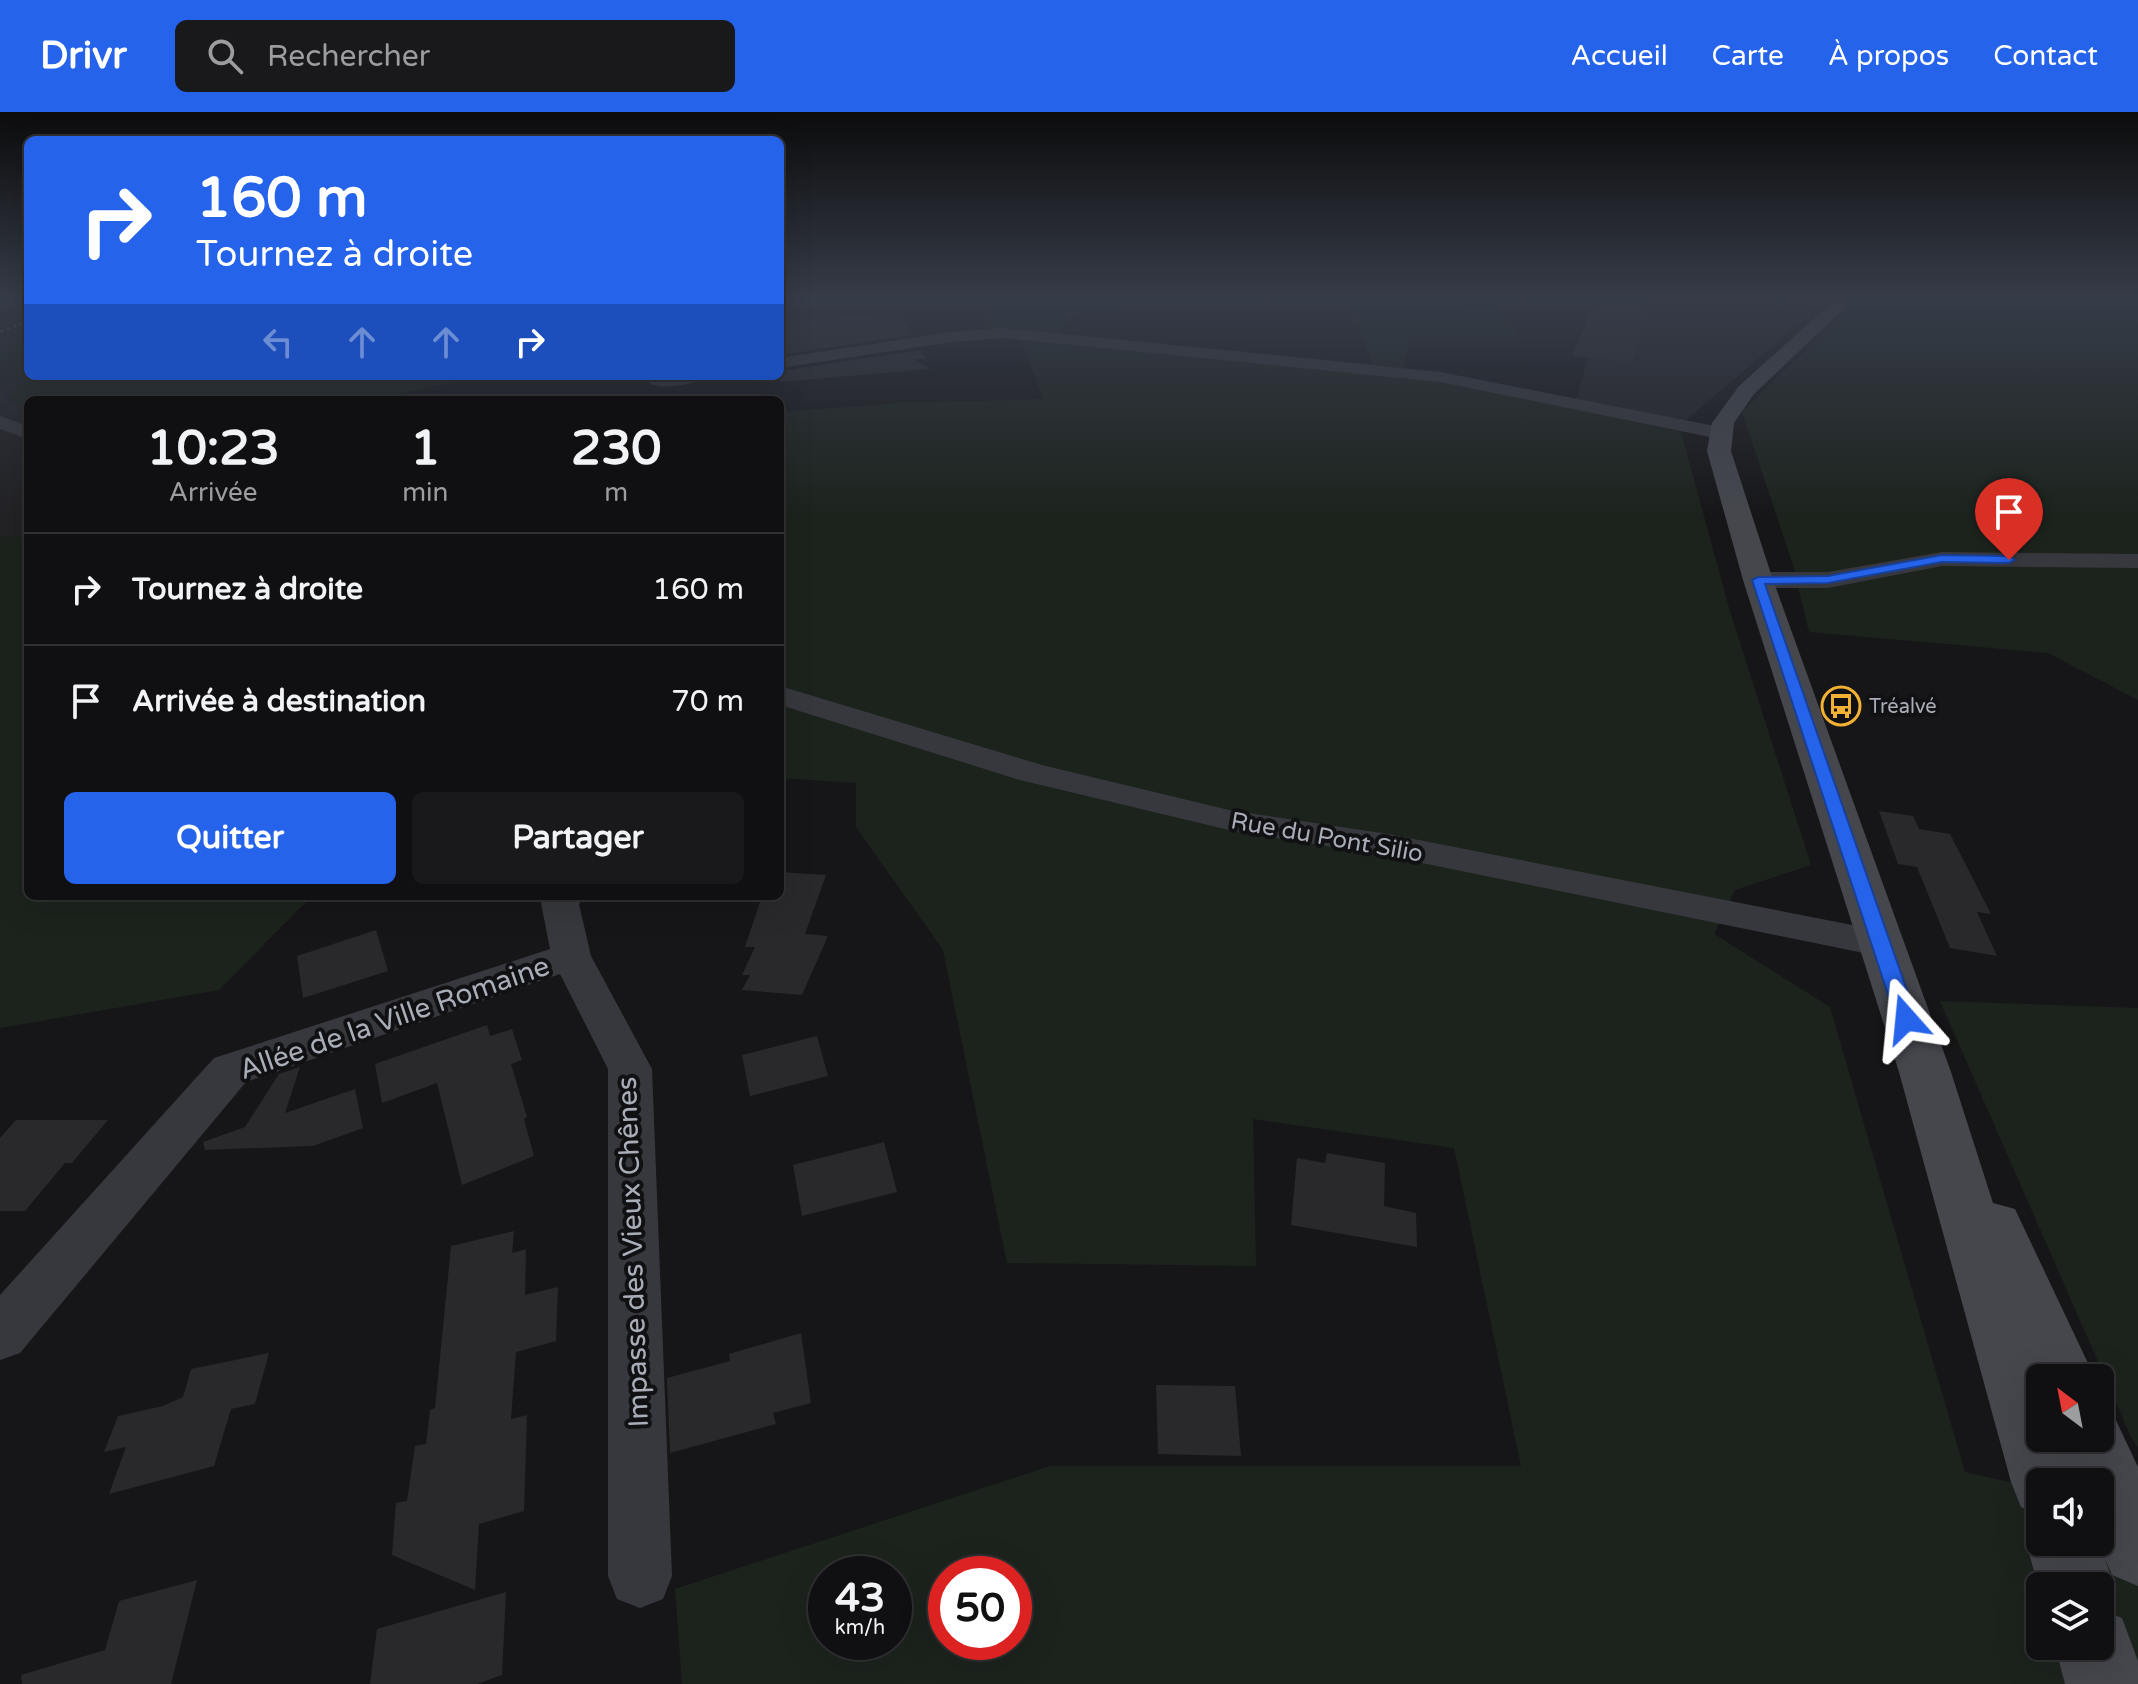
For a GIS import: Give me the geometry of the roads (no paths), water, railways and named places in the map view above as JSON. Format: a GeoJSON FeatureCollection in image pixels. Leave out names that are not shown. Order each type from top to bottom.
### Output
{"type":"FeatureCollection","features":[{"type":"Feature","properties":{"kind":"main road"},"geometry":{"type":"LineString","coordinates":[[1768,370],[1746,390],[1720,433],[1719,451],[1758,580],[1925,1072],[2042,1468]]}},
{"type":"Feature","properties":{"kind":"main road"},"geometry":{"type":"LineString","coordinates":[[1925,1072],[2056,1364]]}},
{"type":"Feature","properties":{"kind":"main road"},"geometry":{"type":"LineString","coordinates":[[2095,1452],[2138,1549]]}},
{"type":"Feature","properties":{"kind":"main road"},"geometry":{"type":"LineString","coordinates":[[2098,1660],[2105,1684]]}},
{"type":"Feature","properties":{"kind":"street"},"geometry":{"type":"LineString","coordinates":[[1374,370],[1440,377],[1720,433]]}},
{"type":"Feature","properties":{"kind":"street"},"geometry":{"type":"LineString","coordinates":[[657,382],[670,380]]}},
{"type":"Feature","properties":{"kind":"street"},"geometry":{"type":"LineString","coordinates":[[0,422],[24,431]]}},
{"type":"Feature","properties":{"kind":"street"},"geometry":{"type":"LineString","coordinates":[[1758,580],[1828,580],[1942,559],[2138,561]]}},
{"type":"Feature","properties":{"kind":"street","name":"Rue du Pont Silio"},"geometry":{"type":"LineString","coordinates":[[784,696],[1032,773],[1229,820],[1388,845],[1883,944]]}},
{"type":"Feature","properties":{"kind":"street","name":"Impasse des Vieux Chênes"},"geometry":{"type":"LineString","coordinates":[[563,900],[560,903],[571,956],[630,1069],[640,1576]]}},
{"type":"Feature","properties":{"kind":"street","name":"Allée de la Ville Romaine"},"geometry":{"type":"LineString","coordinates":[[0,1335],[230,1070],[571,956]]}},
{"type":"Feature","properties":{"kind":"place","name":"Tréalvé"},"geometry":{"type":"Point","coordinates":[1841,706]}}]}
